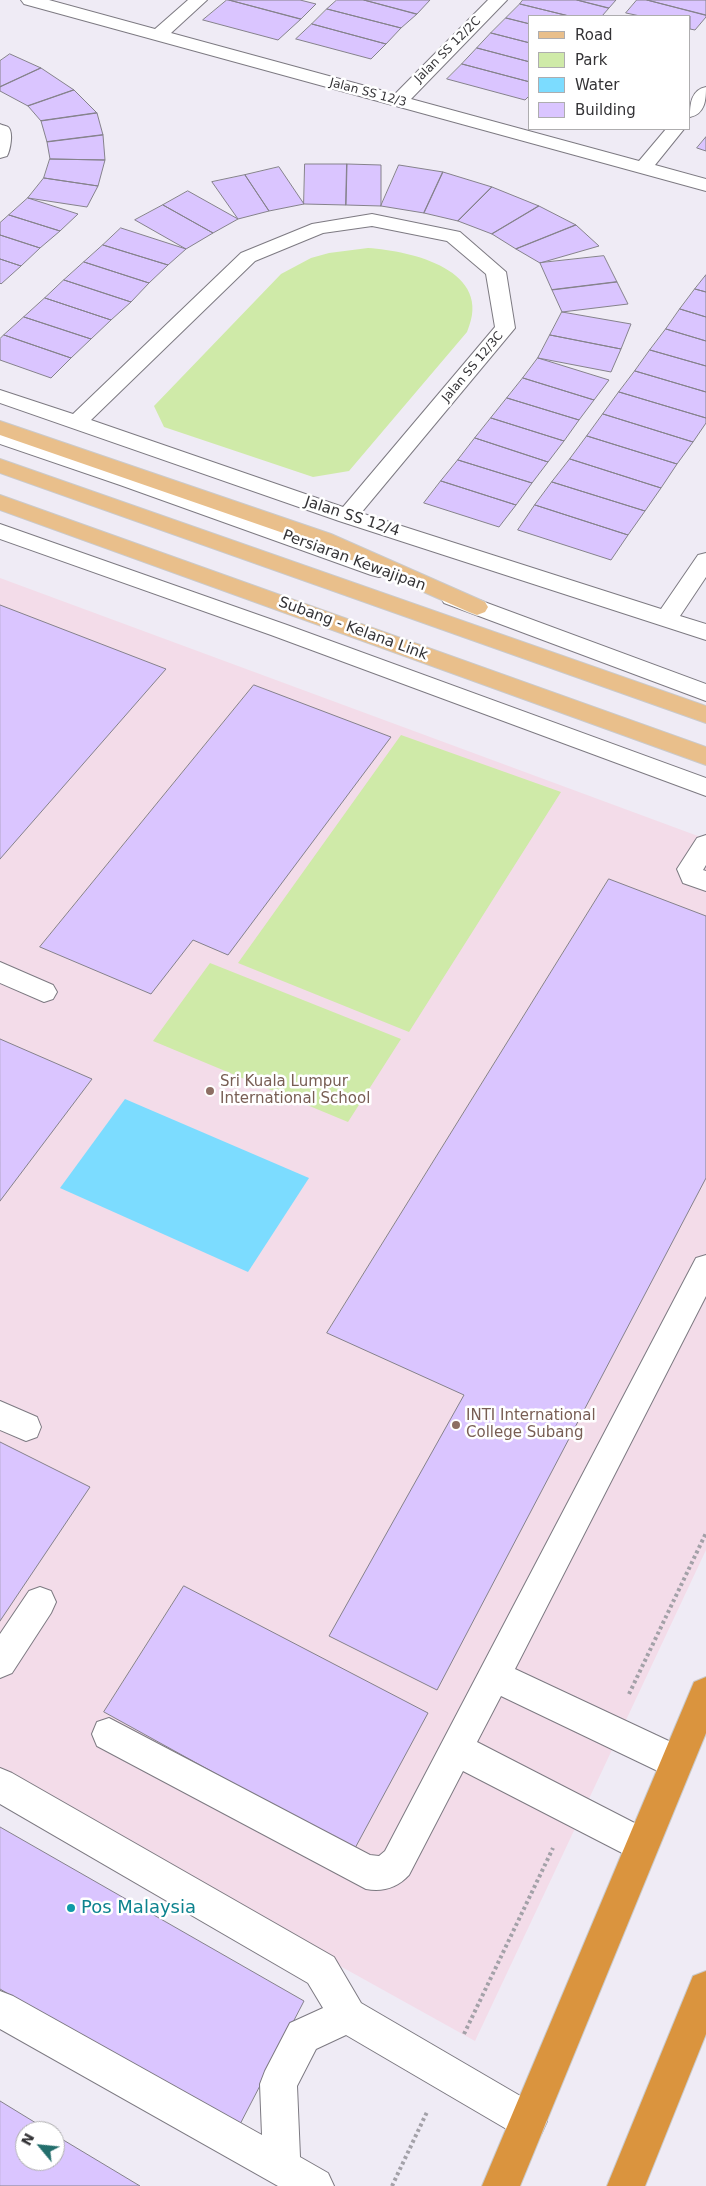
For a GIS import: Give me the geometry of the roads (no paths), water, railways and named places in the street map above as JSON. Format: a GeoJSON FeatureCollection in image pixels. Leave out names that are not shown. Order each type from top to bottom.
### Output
{"type":"FeatureCollection","features":[{"type":"Feature","properties":{"kind":"highway"},"geometry":{"type":"LineString","coordinates":[[501,2186],[676,1762],[706,1694]]}},
{"type":"Feature","properties":{"kind":"highway"},"geometry":{"type":"LineString","coordinates":[[626,2186],[706,1989]]}},
{"type":"Feature","properties":{"kind":"main road"},"geometry":{"type":"LineString","coordinates":[[0,428],[323,538],[477,607]]}},
{"type":"Feature","properties":{"kind":"main road"},"geometry":{"type":"LineString","coordinates":[[0,466],[706,715]]}},
{"type":"Feature","properties":{"kind":"main road","name":"Subang - Kelana Link"},"geometry":{"type":"LineString","coordinates":[[0,502],[706,756]]}},
{"type":"Feature","properties":{"kind":"street","name":"Jalan SS 12/3"},"geometry":{"type":"LineString","coordinates":[[30,0],[706,185]]}},
{"type":"Feature","properties":{"kind":"street"},"geometry":{"type":"LineString","coordinates":[[158,35],[198,0]]}},
{"type":"Feature","properties":{"kind":"street","name":"Jalan SS 12/2C"},"geometry":{"type":"LineString","coordinates":[[399,101],[498,0]]}},
{"type":"Feature","properties":{"kind":"street"},"geometry":{"type":"LineString","coordinates":[[691,111],[706,92]]}},
{"type":"Feature","properties":{"kind":"street"},"geometry":{"type":"LineString","coordinates":[[0,130],[2,131],[0,152]]}},
{"type":"Feature","properties":{"kind":"street"},"geometry":{"type":"LineString","coordinates":[[642,168],[675,130]]}},
{"type":"Feature","properties":{"kind":"street","name":"Jalan SS 12/3C"},"geometry":{"type":"LineString","coordinates":[[76,423],[248,257],[319,228],[372,220],[453,236],[496,272],[505,328],[347,516]]}},
{"type":"Feature","properties":{"kind":"street","name":"Jalan SS 12/4"},"geometry":{"type":"LineString","coordinates":[[0,396],[347,516],[706,632]]}},
{"type":"Feature","properties":{"kind":"street","name":"Persiaran Kewajipan"},"geometry":{"type":"LineString","coordinates":[[0,437],[310,544],[706,692]]}},
{"type":"Feature","properties":{"kind":"street"},"geometry":{"type":"LineString","coordinates":[[0,531],[279,630],[706,787]]}},
{"type":"Feature","properties":{"kind":"street"},"geometry":{"type":"LineString","coordinates":[[666,619],[706,560]]}},
{"type":"Feature","properties":{"kind":"street"},"geometry":{"type":"LineString","coordinates":[[706,844],[690,869],[692,876],[706,882]]}},
{"type":"Feature","properties":{"kind":"street"},"geometry":{"type":"LineString","coordinates":[[0,972],[44,992]]}},
{"type":"Feature","properties":{"kind":"street"},"geometry":{"type":"LineString","coordinates":[[108,1734],[366,1872],[377,1874],[388,1872],[397,1863],[706,1267]]}},
{"type":"Feature","properties":{"kind":"street"},"geometry":{"type":"LineString","coordinates":[[0,1662],[40,1602]]}},
{"type":"Feature","properties":{"kind":"street"},"geometry":{"type":"LineString","coordinates":[[495,1676],[676,1762]]}},
{"type":"Feature","properties":{"kind":"street"},"geometry":{"type":"LineString","coordinates":[[456,1749],[642,1845]]}},
{"type":"Feature","properties":{"kind":"street"},"geometry":{"type":"LineString","coordinates":[[0,1786],[321,1970],[348,2016],[528,2121]]}},
{"type":"Feature","properties":{"kind":"street"},"geometry":{"type":"LineString","coordinates":[[0,2009],[315,2186]]}},
{"type":"Feature","properties":{"kind":"street"},"geometry":{"type":"LineString","coordinates":[[282,2167],[278,2084],[303,2036],[348,2016]]}},
{"type":"Feature","properties":{"kind":"water"},"geometry":{"type":"Polygon","coordinates":[[[125,1099],[309,1178],[248,1272],[60,1188],[125,1099]]]}},
{"type":"Feature","properties":{"kind":"place","name":"Sri Kuala Lumpur International School"},"geometry":{"type":"Point","coordinates":[210,1091]}},
{"type":"Feature","properties":{"kind":"place","name":"INTI International College Subang"},"geometry":{"type":"Point","coordinates":[456,1425]}},
{"type":"Feature","properties":{"kind":"place","name":"Pos Malaysia"},"geometry":{"type":"Point","coordinates":[71,1908]}}]}
